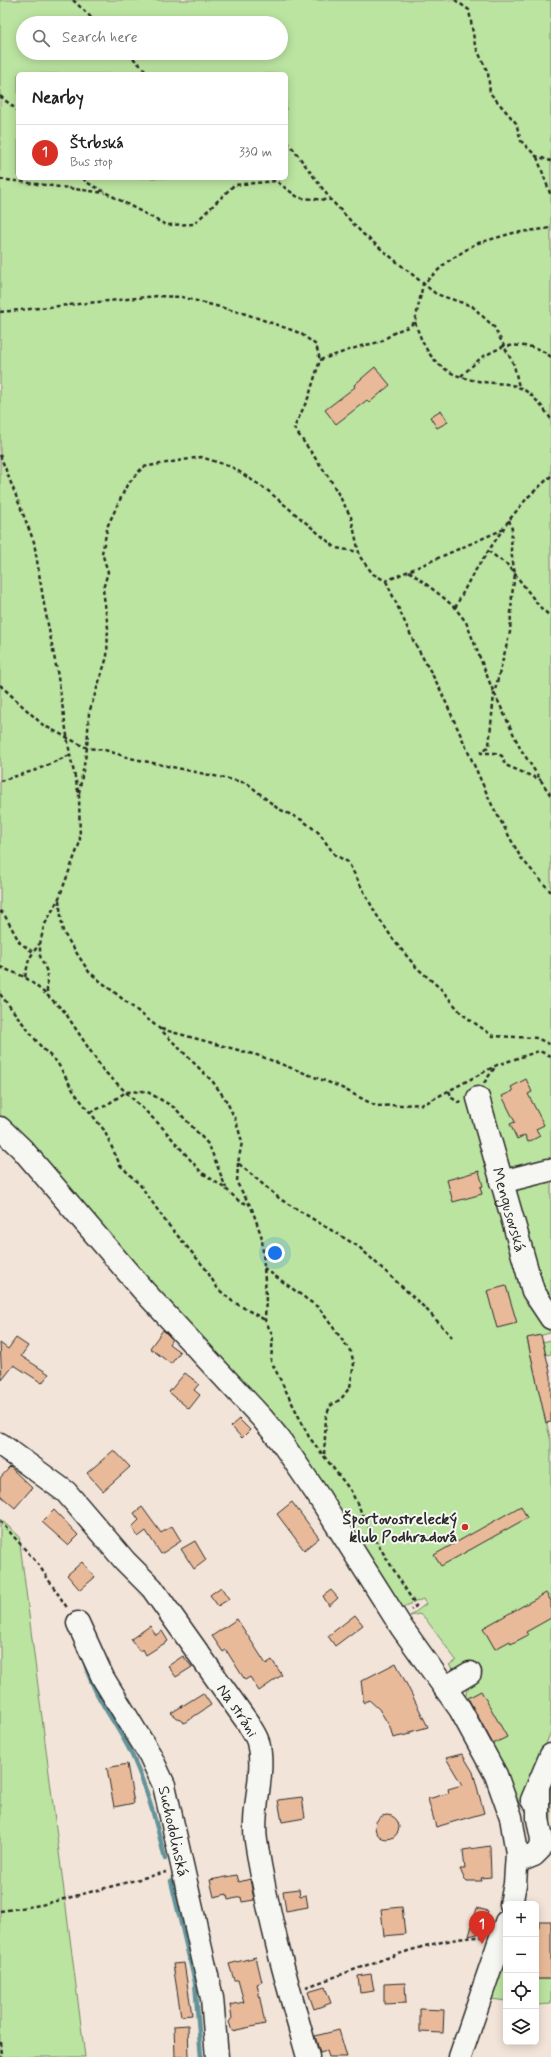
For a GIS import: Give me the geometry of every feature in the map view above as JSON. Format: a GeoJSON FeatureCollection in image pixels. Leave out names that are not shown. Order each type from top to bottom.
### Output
{"type":"FeatureCollection","features":[{"type":"Feature","properties":{"kind":"street","name":"Mengusovská"},"geometry":{"type":"LineString","coordinates":[[471,1099],[502,1182],[533,1291],[551,1318]]}},
{"type":"Feature","properties":{"kind":"street"},"geometry":{"type":"LineString","coordinates":[[0,1128],[22,1149],[143,1290],[262,1418],[280,1440],[323,1504],[402,1628],[460,1709],[532,1842]]}},
{"type":"Feature","properties":{"kind":"street"},"geometry":{"type":"LineString","coordinates":[[502,1182],[549,1170]]}},
{"type":"Feature","properties":{"kind":"street","name":"Na stráni"},"geometry":{"type":"LineString","coordinates":[[0,1444],[66,1492],[125,1561],[152,1588],[248,1723],[257,1740],[261,1758],[255,1839],[262,1877],[290,1992],[308,2057]]}},
{"type":"Feature","properties":{"kind":"street","name":"Suchodolinská"},"geometry":{"type":"LineString","coordinates":[[78,1623],[103,1678],[131,1722],[164,1785],[212,1998],[217,2057]]}},
{"type":"Feature","properties":{"kind":"street"},"geometry":{"type":"LineString","coordinates":[[445,1688],[470,1673]]}},
{"type":"Feature","properties":{"kind":"street"},"geometry":{"type":"LineString","coordinates":[[512,1901],[532,1842],[538,1788],[551,1756]]}},
{"type":"Feature","properties":{"kind":"street"},"geometry":{"type":"LineString","coordinates":[[460,2057],[503,1931]]}},
{"type":"Feature","properties":{"kind":"path"},"geometry":{"type":"LineString","coordinates":[[73,0],[90,16]]}},
{"type":"Feature","properties":{"kind":"path"},"geometry":{"type":"LineString","coordinates":[[455,0],[469,10],[475,44],[488,73],[490,93],[516,123],[521,141],[536,156],[551,196]]}},
{"type":"Feature","properties":{"kind":"path"},"geometry":{"type":"LineString","coordinates":[[135,60],[148,72]]}},
{"type":"Feature","properties":{"kind":"path"},"geometry":{"type":"LineString","coordinates":[[0,96],[16,109]]}},
{"type":"Feature","properties":{"kind":"path"},"geometry":{"type":"LineString","coordinates":[[288,144],[291,146],[332,200],[363,234],[436,294],[472,306],[494,327],[514,365],[519,387]]}},
{"type":"Feature","properties":{"kind":"path"},"geometry":{"type":"LineString","coordinates":[[536,156],[551,161]]}},
{"type":"Feature","properties":{"kind":"path"},"geometry":{"type":"LineString","coordinates":[[0,179],[107,193]]}},
{"type":"Feature","properties":{"kind":"path"},"geometry":{"type":"LineString","coordinates":[[84,180],[166,224],[194,224],[234,185],[276,181],[299,198],[332,200]]}},
{"type":"Feature","properties":{"kind":"path"},"geometry":{"type":"LineString","coordinates":[[551,228],[513,233],[475,244],[448,262],[423,284],[415,322],[429,355],[450,372],[477,381],[519,387],[539,403],[551,419]]}},
{"type":"Feature","properties":{"kind":"path"},"geometry":{"type":"LineString","coordinates":[[0,312],[158,296],[182,297],[246,314],[300,333],[316,345],[320,360],[309,396],[294,428],[330,479],[351,517],[359,552],[373,574],[386,581],[412,640],[439,687],[492,806],[520,858],[551,892]]}},
{"type":"Feature","properties":{"kind":"path"},"geometry":{"type":"LineString","coordinates":[[320,360],[361,346],[380,342],[415,322]]}},
{"type":"Feature","properties":{"kind":"path"},"geometry":{"type":"LineString","coordinates":[[461,376],[482,357],[504,346],[521,345],[539,348],[551,356]]}},
{"type":"Feature","properties":{"kind":"path"},"geometry":{"type":"LineString","coordinates":[[0,455],[34,542],[70,755],[79,795]]}},
{"type":"Feature","properties":{"kind":"path"},"geometry":{"type":"LineString","coordinates":[[47,995],[47,972],[40,956],[40,944],[44,926],[59,898],[80,842],[79,795],[87,748],[89,713],[108,657],[108,628],[103,589],[108,572],[102,553],[108,525],[127,485],[143,467],[201,457],[232,467],[267,490],[336,548],[359,552]]}},
{"type":"Feature","properties":{"kind":"path"},"geometry":{"type":"LineString","coordinates":[[0,469],[4,465]]}},
{"type":"Feature","properties":{"kind":"path"},"geometry":{"type":"LineString","coordinates":[[455,608],[471,577],[509,520],[528,497],[551,476]]}},
{"type":"Feature","properties":{"kind":"path"},"geometry":{"type":"LineString","coordinates":[[509,520],[512,529],[511,551],[515,574],[510,632],[494,694],[489,746],[481,753],[495,753],[502,756],[506,765],[541,780]]}},
{"type":"Feature","properties":{"kind":"path"},"geometry":{"type":"LineString","coordinates":[[386,581],[504,529]]}},
{"type":"Feature","properties":{"kind":"path"},"geometry":{"type":"LineString","coordinates":[[488,552],[510,566],[539,606],[551,617]]}},
{"type":"Feature","properties":{"kind":"path"},"geometry":{"type":"LineString","coordinates":[[408,571],[455,608],[466,622],[494,694],[520,748],[551,796]]}},
{"type":"Feature","properties":{"kind":"path"},"geometry":{"type":"LineString","coordinates":[[0,685],[43,724],[68,740],[87,748],[105,750],[130,758],[247,784],[278,808],[302,820],[318,832],[336,855],[348,862],[376,914],[395,942],[416,967],[441,989],[462,1014],[493,1036],[537,1038],[551,1045]]}},
{"type":"Feature","properties":{"kind":"path"},"geometry":{"type":"LineString","coordinates":[[0,781],[36,770],[70,755]]}},
{"type":"Feature","properties":{"kind":"path"},"geometry":{"type":"LineString","coordinates":[[59,898],[63,932],[89,972],[160,1028],[213,1082],[226,1100],[236,1121],[242,1142],[238,1163],[237,1183],[250,1205],[262,1238],[266,1295],[265,1320]]}},
{"type":"Feature","properties":{"kind":"path"},"geometry":{"type":"LineString","coordinates":[[0,911],[5,916],[20,943],[33,952]]}},
{"type":"Feature","properties":{"kind":"path"},"geometry":{"type":"LineString","coordinates":[[25,977],[29,959],[40,944]]}},
{"type":"Feature","properties":{"kind":"path"},"geometry":{"type":"LineString","coordinates":[[0,967],[25,977],[64,1011],[104,1070],[161,1126],[201,1172],[226,1189],[239,1201],[250,1205]]}},
{"type":"Feature","properties":{"kind":"path"},"geometry":{"type":"LineString","coordinates":[[0,994],[42,1048],[57,1062],[74,1092],[104,1130],[120,1165],[141,1186],[166,1222],[205,1268],[218,1288],[232,1301],[265,1320],[274,1336],[271,1361],[309,1437],[351,1491],[374,1538],[416,1606],[406,1613],[402,1628]]}},
{"type":"Feature","properties":{"kind":"path"},"geometry":{"type":"LineString","coordinates":[[160,1028],[260,1056],[338,1086],[376,1106],[424,1104],[497,1065],[539,1051],[551,1056]]}},
{"type":"Feature","properties":{"kind":"path"},"geometry":{"type":"LineString","coordinates":[[90,1112],[105,1106],[126,1092],[146,1091],[175,1108],[209,1145],[226,1189]]}},
{"type":"Feature","properties":{"kind":"path"},"geometry":{"type":"LineString","coordinates":[[449,1091],[452,1098],[458,1102],[471,1099]]}},
{"type":"Feature","properties":{"kind":"path"},"geometry":{"type":"LineString","coordinates":[[238,1163],[280,1199],[359,1247],[426,1309],[452,1337]]}},
{"type":"Feature","properties":{"kind":"path"},"geometry":{"type":"LineString","coordinates":[[264,1268],[319,1308],[350,1352],[354,1364],[350,1387],[341,1399],[330,1406],[326,1417],[324,1457]]}},
{"type":"Feature","properties":{"kind":"path"},"geometry":{"type":"LineString","coordinates":[[0,1521],[38,1564],[78,1623]]}},
{"type":"Feature","properties":{"kind":"path"},"geometry":{"type":"LineString","coordinates":[[0,1911],[41,1905],[182,1867]]}},
{"type":"Feature","properties":{"kind":"path"},"geometry":{"type":"LineString","coordinates":[[290,1992],[419,1948],[451,1941],[484,1937]]}},
{"type":"Feature","properties":{"kind":"path"},"geometry":{"type":"LineString","coordinates":[[0,2042],[1,2057]]}},
{"type":"Feature","properties":{"kind":"green space"},"geometry":{"type":"Polygon","coordinates":[[[0,0],[551,0],[551,1326],[547,1328],[550,1333],[527,1339],[551,1442],[551,1731],[523,1805],[517,1804],[465,1699],[468,1684],[449,1665],[456,1660],[425,1618],[419,1614],[410,1616],[426,1604],[423,1599],[403,1607],[398,1604],[367,1555],[0,1128],[0,0]]]}},
{"type":"Feature","properties":{"kind":"green space"},"geometry":{"type":"Polygon","coordinates":[[[551,1340],[551,1354],[546,1355],[543,1342],[551,1340]]]}},
{"type":"Feature","properties":{"kind":"green space"},"geometry":{"type":"Polygon","coordinates":[[[0,1519],[19,1536],[85,2057],[0,2057],[0,1519]]]}},
{"type":"Feature","properties":{"kind":"green space"},"geometry":{"type":"Polygon","coordinates":[[[551,1786],[551,1821],[550,1821],[548,1815],[551,1786]]]}},
{"type":"Feature","properties":{"kind":"green space"},"geometry":{"type":"Polygon","coordinates":[[[503,1970],[503,2001],[491,1999],[499,1976],[503,1970]]]}},
{"type":"Feature","properties":{"kind":"green space"},"geometry":{"type":"Polygon","coordinates":[[[539,1979],[551,1979],[551,2004],[539,2005],[539,1979]]]}},
{"type":"Feature","properties":{"kind":"building"},"geometry":{"type":"Polygon","coordinates":[[[375,367],[390,385],[369,403],[367,400],[336,424],[325,410],[355,387],[354,385],[375,367]]]}},
{"type":"Feature","properties":{"kind":"building"},"geometry":{"type":"Polygon","coordinates":[[[441,410],[448,422],[437,428],[430,417],[441,410]]]}},
{"type":"Feature","properties":{"kind":"building"},"geometry":{"type":"Polygon","coordinates":[[[526,1079],[532,1092],[528,1094],[544,1125],[536,1129],[540,1136],[528,1142],[525,1135],[517,1139],[510,1124],[515,1122],[502,1096],[513,1091],[511,1087],[526,1079]]]}},
{"type":"Feature","properties":{"kind":"building"},"geometry":{"type":"Polygon","coordinates":[[[479,1171],[483,1186],[480,1187],[482,1194],[453,1202],[447,1180],[479,1171]]]}},
{"type":"Feature","properties":{"kind":"building"},"geometry":{"type":"Polygon","coordinates":[[[506,1286],[517,1323],[497,1328],[487,1291],[506,1286]]]}},
{"type":"Feature","properties":{"kind":"building"},"geometry":{"type":"Polygon","coordinates":[[[163,1330],[172,1339],[169,1344],[180,1352],[171,1364],[150,1348],[163,1330]]]}},
{"type":"Feature","properties":{"kind":"building"},"geometry":{"type":"Polygon","coordinates":[[[541,1335],[551,1376],[551,1422],[546,1423],[527,1338],[541,1335]]]}},
{"type":"Feature","properties":{"kind":"building"},"geometry":{"type":"Polygon","coordinates":[[[16,1338],[28,1346],[21,1356],[49,1374],[42,1383],[14,1365],[2,1380],[0,1343],[8,1349],[16,1338]]]}},
{"type":"Feature","properties":{"kind":"building"},"geometry":{"type":"Polygon","coordinates":[[[185,1373],[199,1384],[194,1390],[200,1395],[189,1409],[169,1392],[185,1373]]]}},
{"type":"Feature","properties":{"kind":"building"},"geometry":{"type":"Polygon","coordinates":[[[239,1419],[250,1430],[242,1438],[231,1426],[239,1419]]]}},
{"type":"Feature","properties":{"kind":"building"},"geometry":{"type":"Polygon","coordinates":[[[114,1450],[130,1467],[103,1491],[87,1473],[114,1450]]]}},
{"type":"Feature","properties":{"kind":"building"},"geometry":{"type":"Polygon","coordinates":[[[10,1467],[32,1488],[15,1508],[0,1495],[0,1478],[10,1467]]]}},
{"type":"Feature","properties":{"kind":"building"},"geometry":{"type":"Polygon","coordinates":[[[292,1502],[319,1538],[304,1550],[277,1514],[292,1502]]]}},
{"type":"Feature","properties":{"kind":"building"},"geometry":{"type":"Polygon","coordinates":[[[521,1506],[527,1518],[441,1566],[434,1555],[521,1506]]]}},
{"type":"Feature","properties":{"kind":"building"},"geometry":{"type":"Polygon","coordinates":[[[142,1507],[161,1533],[172,1526],[181,1541],[161,1554],[146,1531],[138,1537],[132,1527],[139,1520],[134,1513],[142,1507]]]}},
{"type":"Feature","properties":{"kind":"building"},"geometry":{"type":"Polygon","coordinates":[[[54,1510],[78,1535],[68,1545],[42,1522],[54,1510]]]}},
{"type":"Feature","properties":{"kind":"building"},"geometry":{"type":"Polygon","coordinates":[[[195,1541],[206,1560],[194,1569],[181,1549],[195,1541]]]}},
{"type":"Feature","properties":{"kind":"building"},"geometry":{"type":"Polygon","coordinates":[[[82,1562],[95,1577],[80,1590],[67,1575],[82,1562]]]}},
{"type":"Feature","properties":{"kind":"building"},"geometry":{"type":"Polygon","coordinates":[[[221,1587],[229,1599],[218,1606],[210,1595],[221,1587]]]}},
{"type":"Feature","properties":{"kind":"building"},"geometry":{"type":"Polygon","coordinates":[[[331,1590],[338,1598],[329,1606],[323,1596],[331,1590]]]}},
{"type":"Feature","properties":{"kind":"building"},"geometry":{"type":"Polygon","coordinates":[[[546,1593],[551,1601],[551,1618],[526,1632],[528,1635],[511,1644],[510,1641],[495,1649],[483,1628],[546,1593]]]}},
{"type":"Feature","properties":{"kind":"building"},"geometry":{"type":"Polygon","coordinates":[[[355,1615],[363,1625],[335,1646],[328,1636],[355,1615]]]}},
{"type":"Feature","properties":{"kind":"building"},"geometry":{"type":"Polygon","coordinates":[[[237,1619],[266,1664],[272,1660],[282,1675],[259,1691],[250,1677],[245,1680],[226,1650],[223,1652],[212,1636],[237,1619]]]}},
{"type":"Feature","properties":{"kind":"building"},"geometry":{"type":"Polygon","coordinates":[[[150,1626],[156,1635],[162,1631],[168,1641],[146,1655],[143,1649],[139,1651],[131,1639],[150,1626]]]}},
{"type":"Feature","properties":{"kind":"building"},"geometry":{"type":"Polygon","coordinates":[[[183,1656],[192,1667],[176,1677],[168,1666],[183,1656]]]}},
{"type":"Feature","properties":{"kind":"building"},"geometry":{"type":"Polygon","coordinates":[[[396,1663],[428,1727],[410,1732],[410,1734],[393,1738],[390,1727],[379,1709],[369,1700],[364,1703],[361,1681],[396,1663]]]}},
{"type":"Feature","properties":{"kind":"building"},"geometry":{"type":"Polygon","coordinates":[[[481,1691],[507,1737],[493,1744],[468,1698],[481,1691]]]}},
{"type":"Feature","properties":{"kind":"building"},"geometry":{"type":"Polygon","coordinates":[[[203,1693],[211,1705],[184,1723],[171,1713],[203,1693]]]}},
{"type":"Feature","properties":{"kind":"building"},"geometry":{"type":"Polygon","coordinates":[[[462,1754],[473,1772],[484,1813],[436,1827],[428,1799],[449,1793],[448,1789],[462,1785],[446,1758],[462,1754]]]}},
{"type":"Feature","properties":{"kind":"building"},"geometry":{"type":"Polygon","coordinates":[[[127,1764],[134,1803],[114,1807],[107,1768],[127,1764]]]}},
{"type":"Feature","properties":{"kind":"building"},"geometry":{"type":"Polygon","coordinates":[[[302,1797],[305,1818],[282,1822],[278,1800],[302,1797]]]}},
{"type":"Feature","properties":{"kind":"building"},"geometry":{"type":"Polygon","coordinates":[[[387,1815],[395,1819],[399,1827],[395,1835],[387,1839],[379,1835],[375,1827],[379,1819],[387,1815]]]}},
{"type":"Feature","properties":{"kind":"building"},"geometry":{"type":"Polygon","coordinates":[[[490,1846],[491,1877],[481,1878],[482,1881],[467,1881],[460,1869],[465,1869],[463,1850],[490,1846]]]}},
{"type":"Feature","properties":{"kind":"building"},"geometry":{"type":"Polygon","coordinates":[[[237,1875],[239,1882],[250,1879],[254,1900],[242,1902],[241,1897],[228,1900],[227,1894],[214,1897],[210,1880],[237,1875]]]}},
{"type":"Feature","properties":{"kind":"building"},"geometry":{"type":"Polygon","coordinates":[[[299,1889],[300,1896],[306,1895],[308,1907],[286,1911],[283,1891],[299,1889]]]}},
{"type":"Feature","properties":{"kind":"building"},"geometry":{"type":"Polygon","coordinates":[[[402,1907],[405,1934],[384,1936],[381,1909],[402,1907]]]}},
{"type":"Feature","properties":{"kind":"building"},"geometry":{"type":"Polygon","coordinates":[[[477,1908],[488,1911],[481,1933],[469,1936],[477,1908]]]}},
{"type":"Feature","properties":{"kind":"building"},"geometry":{"type":"Polygon","coordinates":[[[539,1921],[551,1921],[551,1979],[539,1979],[539,1921]]]}},
{"type":"Feature","properties":{"kind":"building"},"geometry":{"type":"Polygon","coordinates":[[[256,1957],[262,1982],[257,1984],[265,2024],[232,2031],[229,2022],[232,2018],[230,2005],[244,2002],[238,1980],[234,1980],[229,1964],[256,1957]]]}},
{"type":"Feature","properties":{"kind":"building"},"geometry":{"type":"Polygon","coordinates":[[[184,1963],[192,2015],[181,2016],[173,1964],[184,1963]]]}},
{"type":"Feature","properties":{"kind":"building"},"geometry":{"type":"Polygon","coordinates":[[[371,1974],[374,1991],[360,1993],[358,1976],[371,1974]]]}},
{"type":"Feature","properties":{"kind":"building"},"geometry":{"type":"Polygon","coordinates":[[[405,1983],[406,2003],[384,2004],[384,1984],[405,1983]]]}},
{"type":"Feature","properties":{"kind":"building"},"geometry":{"type":"Polygon","coordinates":[[[325,1987],[331,2003],[314,2009],[308,1992],[325,1987]]]}},
{"type":"Feature","properties":{"kind":"building"},"geometry":{"type":"Polygon","coordinates":[[[420,2009],[444,2010],[443,2033],[420,2032],[420,2009]]]}},
{"type":"Feature","properties":{"kind":"building"},"geometry":{"type":"Polygon","coordinates":[[[188,2025],[189,2057],[175,2057],[174,2026],[188,2025]]]}},
{"type":"Feature","properties":{"kind":"building"},"geometry":{"type":"Polygon","coordinates":[[[339,2030],[347,2057],[329,2057],[327,2051],[320,2053],[315,2036],[339,2030]]]}},
{"type":"Feature","properties":{"kind":"waterway"},"geometry":{"type":"LineString","coordinates":[[85,1663],[94,1688],[132,1755],[151,1806],[165,1859]]}},
{"type":"Feature","properties":{"kind":"waterway"},"geometry":{"type":"LineString","coordinates":[[171,1881],[195,1982],[201,2057]]}},
{"type":"Feature","properties":{"kind":"place","name":"Športovostrelecký klub Podhradová"},"geometry":{"type":"Point","coordinates":[465,1527]}},
{"type":"Feature","properties":{"kind":"place","name":"Štrbská"},"geometry":{"type":"Point","coordinates":[482,1944]}}]}
